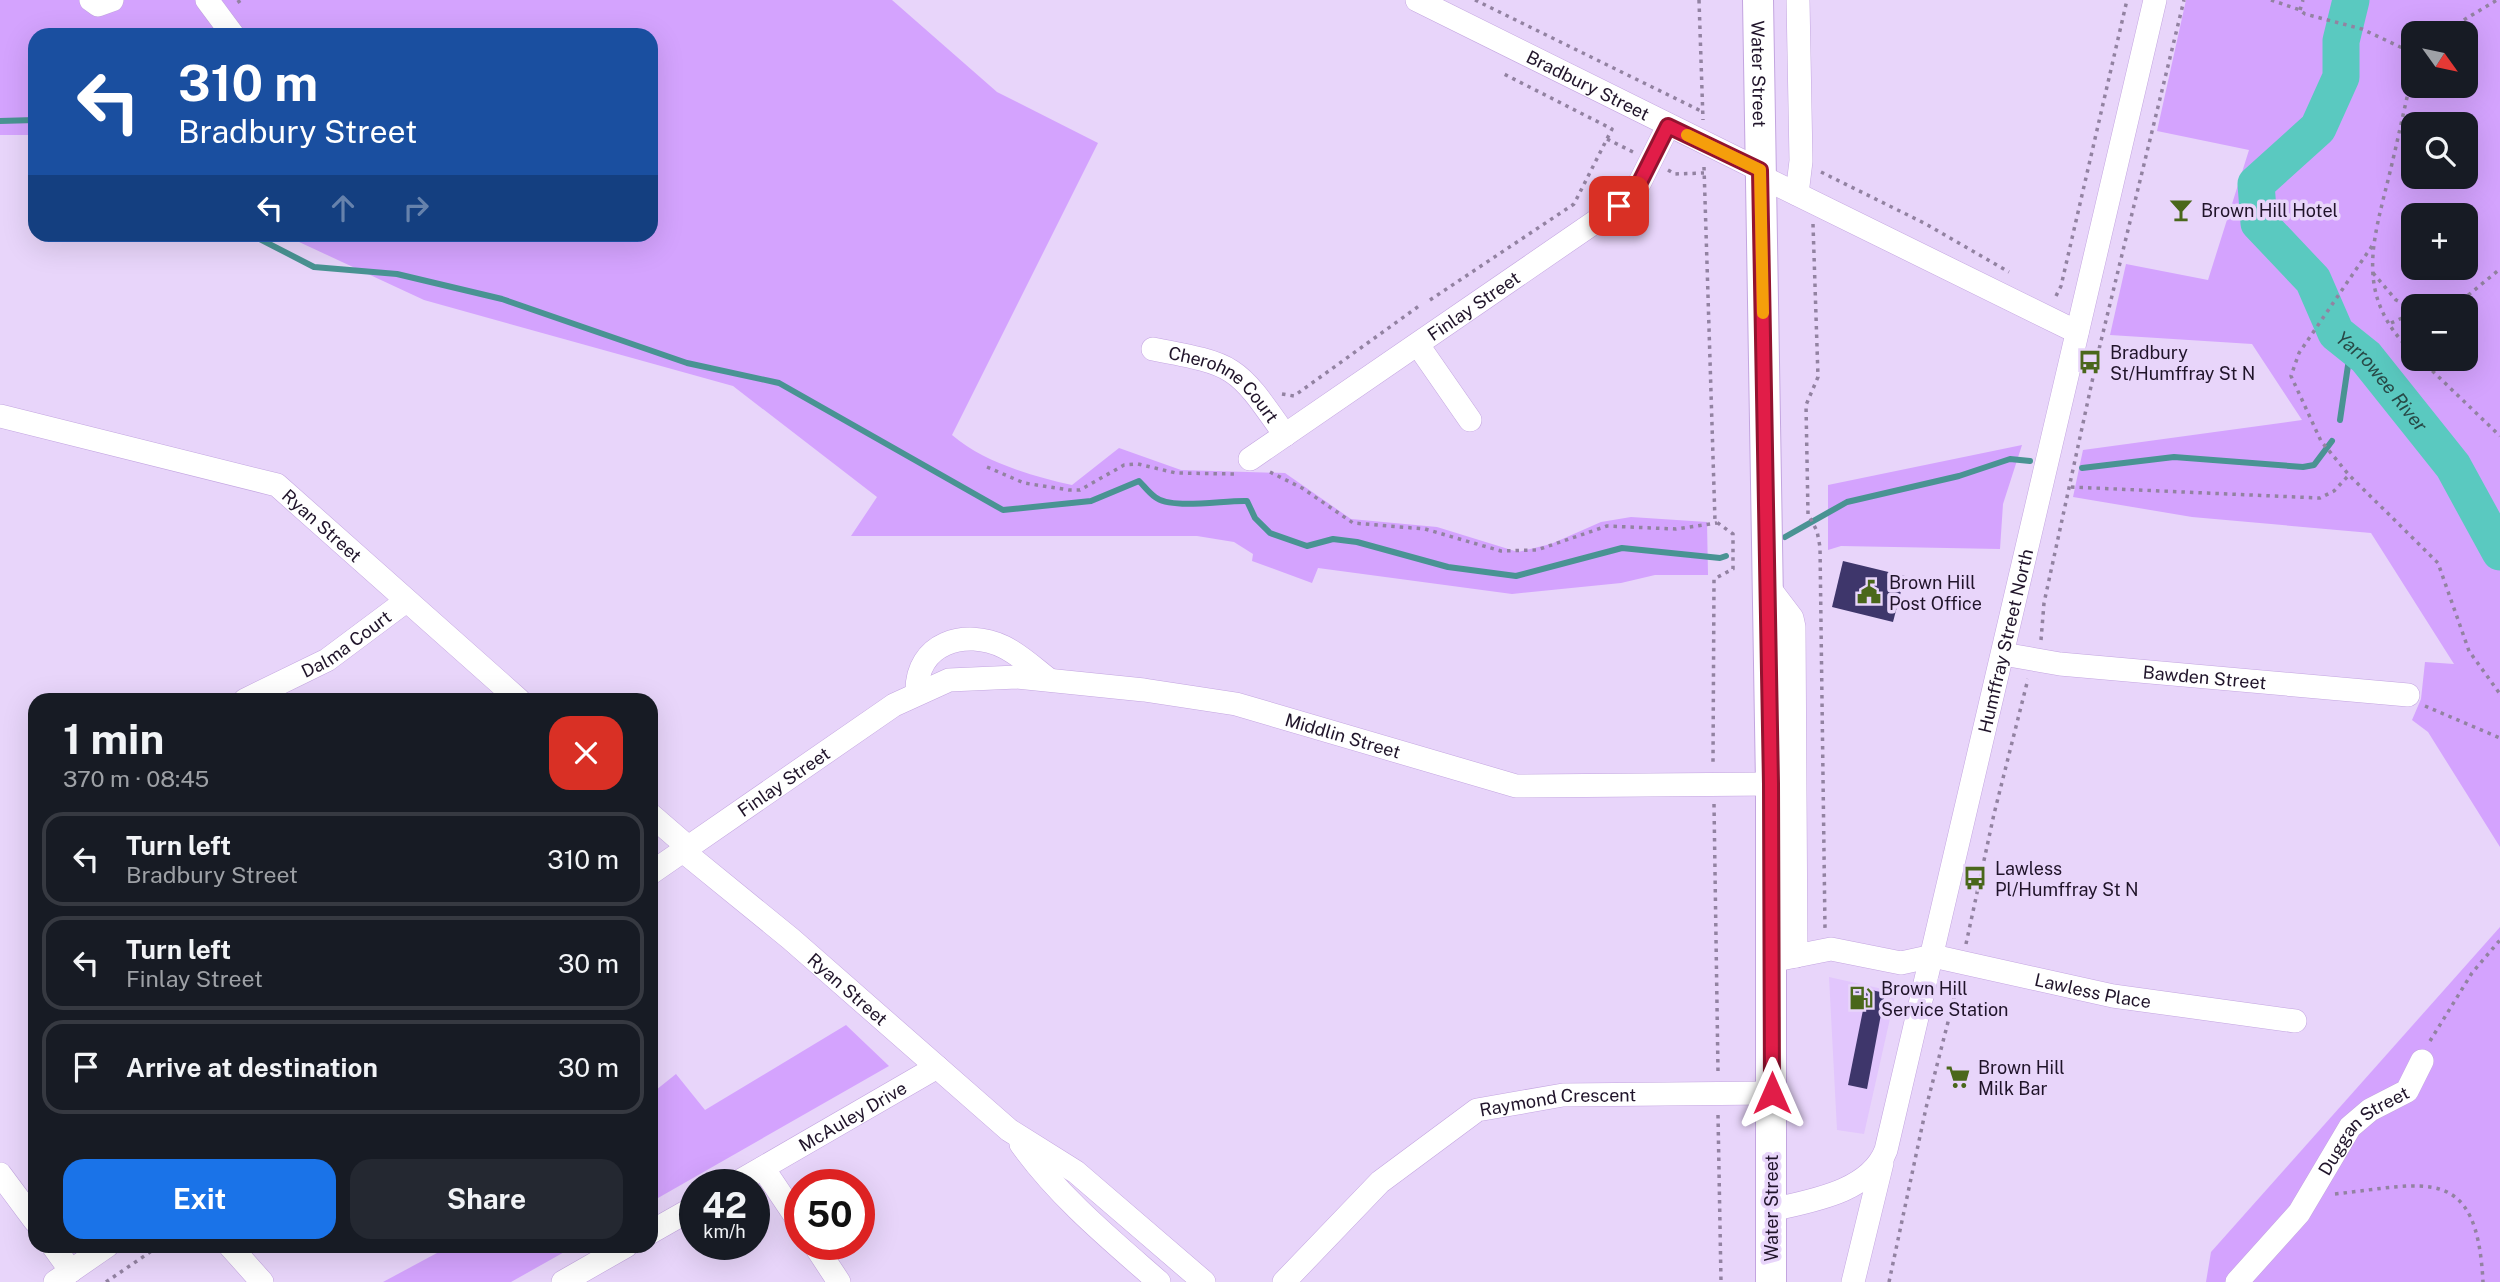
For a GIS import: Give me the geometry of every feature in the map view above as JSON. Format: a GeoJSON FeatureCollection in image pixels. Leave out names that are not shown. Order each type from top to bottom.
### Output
{"type":"FeatureCollection","features":[{"type":"Feature","properties":{"kind":"main road","name":"Water Street"},"geometry":{"type":"LineString","coordinates":[[1758,0],[1771,784],[1784,958],[1772,1093],[1772,1282]]}},
{"type":"Feature","properties":{"kind":"street"},"geometry":{"type":"LineString","coordinates":[[91,0],[99,5],[112,0]]}},
{"type":"Feature","properties":{"kind":"street"},"geometry":{"type":"LineString","coordinates":[[208,0],[228,28]]}},
{"type":"Feature","properties":{"kind":"street","name":"Bradbury Street"},"geometry":{"type":"LineString","coordinates":[[1417,0],[2077,332]]}},
{"type":"Feature","properties":{"kind":"street"},"geometry":{"type":"LineString","coordinates":[[1798,0],[1801,161],[1806,198]]}},
{"type":"Feature","properties":{"kind":"street","name":"Humffray Street North"},"geometry":{"type":"LineString","coordinates":[[1770,1210],[1827,1195],[1860,1180],[1878,1167],[1886,1150],[2155,0]]}},
{"type":"Feature","properties":{"kind":"street","name":"Finlay Street"},"geometry":{"type":"LineString","coordinates":[[1251,469],[1285,435],[1624,202],[1640,182],[1668,126]]}},
{"type":"Feature","properties":{"kind":"street"},"geometry":{"type":"LineString","coordinates":[[1418,345],[1470,420]]}},
{"type":"Feature","properties":{"kind":"street","name":"Cherohne Court"},"geometry":{"type":"LineString","coordinates":[[1153,349],[1208,359],[1228,366],[1246,380],[1285,435]]}},
{"type":"Feature","properties":{"kind":"street","name":"Ryan Street"},"geometry":{"type":"LineString","coordinates":[[0,416],[277,485],[511,693]]}},
{"type":"Feature","properties":{"kind":"street"},"geometry":{"type":"LineString","coordinates":[[1767,585],[1793,618],[1794,626],[1784,958]]}},
{"type":"Feature","properties":{"kind":"street","name":"Dalma Court"},"geometry":{"type":"LineString","coordinates":[[259,693],[327,660],[406,601]]}},
{"type":"Feature","properties":{"kind":"street"},"geometry":{"type":"LineString","coordinates":[[918,692],[919,671],[928,654],[940,647],[967,641],[984,640],[1002,646],[1049,680]]}},
{"type":"Feature","properties":{"kind":"street","name":"Bawden Street"},"geometry":{"type":"LineString","coordinates":[[2003,654],[2037,660],[2407,695]]}},
{"type":"Feature","properties":{"kind":"street","name":"Middlin Street"},"geometry":{"type":"LineString","coordinates":[[918,692],[959,678],[997,675],[1144,690],[1236,704],[1516,786],[1771,784]]}},
{"type":"Feature","properties":{"kind":"street","name":"Finlay Street"},"geometry":{"type":"LineString","coordinates":[[658,868],[918,692]]}},
{"type":"Feature","properties":{"kind":"street","name":"Ryan Street"},"geometry":{"type":"LineString","coordinates":[[658,822],[685,849],[1009,1130],[1088,1182],[1204,1282]]}},
{"type":"Feature","properties":{"kind":"street","name":"Lawless Place"},"geometry":{"type":"LineString","coordinates":[[1784,958],[1825,950],[1901,963],[1933,956],[2113,996],[2295,1021]]}},
{"type":"Feature","properties":{"kind":"street","name":"Duggan Street"},"geometry":{"type":"LineString","coordinates":[[2237,1282],[2294,1219],[2350,1127],[2370,1110],[2407,1091],[2422,1061]]}},
{"type":"Feature","properties":{"kind":"street","name":"McAuley Drive"},"geometry":{"type":"LineString","coordinates":[[763,1168],[937,1067]]}},
{"type":"Feature","properties":{"kind":"street","name":"Raymond Crescent"},"geometry":{"type":"LineString","coordinates":[[1284,1282],[1380,1182],[1477,1110],[1563,1095],[1772,1093]]}},
{"type":"Feature","properties":{"kind":"street","name":"Ryan Street"},"geometry":{"type":"LineString","coordinates":[[1009,1130],[1037,1167],[1074,1205],[1159,1282]]}},
{"type":"Feature","properties":{"kind":"street"},"geometry":{"type":"LineString","coordinates":[[1853,1282],[1886,1150]]}},
{"type":"Feature","properties":{"kind":"street"},"geometry":{"type":"LineString","coordinates":[[763,1168],[784,1199]]}},
{"type":"Feature","properties":{"kind":"street"},"geometry":{"type":"LineString","coordinates":[[0,1174],[28,1212]]}},
{"type":"Feature","properties":{"kind":"street"},"geometry":{"type":"LineString","coordinates":[[1074,1205],[1070,1197],[1072,1187],[1079,1181],[1088,1182]]}},
{"type":"Feature","properties":{"kind":"street"},"geometry":{"type":"LineString","coordinates":[[658,1228],[679,1216]]}},
{"type":"Feature","properties":{"kind":"street"},"geometry":{"type":"LineString","coordinates":[[55,1253],[63,1276],[97,1253]]}},
{"type":"Feature","properties":{"kind":"street"},"geometry":{"type":"LineString","coordinates":[[236,1253],[262,1282]]}},
{"type":"Feature","properties":{"kind":"street"},"geometry":{"type":"LineString","coordinates":[[563,1282],[614,1253]]}},
{"type":"Feature","properties":{"kind":"street"},"geometry":{"type":"LineString","coordinates":[[825,1260],[839,1282]]}},
{"type":"Feature","properties":{"kind":"path"},"geometry":{"type":"LineString","coordinates":[[1475,0],[1703,112]]}},
{"type":"Feature","properties":{"kind":"path"},"geometry":{"type":"LineString","coordinates":[[1699,0],[1717,523]]}},
{"type":"Feature","properties":{"kind":"path"},"geometry":{"type":"LineString","coordinates":[[2048,292],[2058,297],[2127,0]]}},
{"type":"Feature","properties":{"kind":"path"},"geometry":{"type":"LineString","coordinates":[[1889,1282],[1997,801],[2026,684],[2037,660],[2042,615],[2100,345],[2184,0]]}},
{"type":"Feature","properties":{"kind":"path"},"geometry":{"type":"LineString","coordinates":[[2271,0],[2311,16],[2352,26],[2401,48]]}},
{"type":"Feature","properties":{"kind":"path"},"geometry":{"type":"LineString","coordinates":[[2300,10],[2303,0]]}},
{"type":"Feature","properties":{"kind":"path"},"geometry":{"type":"LineString","coordinates":[[2462,21],[2497,0]]}},
{"type":"Feature","properties":{"kind":"path"},"geometry":{"type":"LineString","coordinates":[[1430,300],[1574,204],[1612,129],[1502,73]]}},
{"type":"Feature","properties":{"kind":"path"},"geometry":{"type":"LineString","coordinates":[[2401,336],[2378,299],[2372,271],[2372,246],[2407,98]]}},
{"type":"Feature","properties":{"kind":"path"},"geometry":{"type":"LineString","coordinates":[[1825,950],[1820,547],[1817,531],[1808,514],[1806,405],[1818,377],[1806,198],[1816,169],[1926,224],[2017,277]]}},
{"type":"Feature","properties":{"kind":"path"},"geometry":{"type":"LineString","coordinates":[[2372,246],[2339,289],[2299,352],[2291,376],[2321,441],[2349,475],[2438,564],[2469,650],[2500,694]]}},
{"type":"Feature","properties":{"kind":"path"},"geometry":{"type":"LineString","coordinates":[[2470,294],[2500,269]]}},
{"type":"Feature","properties":{"kind":"path"},"geometry":{"type":"LineString","coordinates":[[2372,271],[2401,302]]}},
{"type":"Feature","properties":{"kind":"path"},"geometry":{"type":"LineString","coordinates":[[1261,401],[1278,390],[1294,396],[1419,306]]}},
{"type":"Feature","properties":{"kind":"path"},"geometry":{"type":"LineString","coordinates":[[2391,323],[2401,318]]}},
{"type":"Feature","properties":{"kind":"path"},"geometry":{"type":"LineString","coordinates":[[2432,371],[2500,436]]}},
{"type":"Feature","properties":{"kind":"path"},"geometry":{"type":"LineString","coordinates":[[987,467],[1024,483],[1069,491],[1080,490],[1124,465],[1138,464],[1176,474],[1258,468],[1302,488],[1353,523],[1425,529],[1501,551],[1536,550],[1607,526],[1676,529],[1717,523],[1733,534],[1733,569],[1714,579],[1713,784],[1721,1282]]}},
{"type":"Feature","properties":{"kind":"path"},"geometry":{"type":"LineString","coordinates":[[1251,469],[1272,473]]}},
{"type":"Feature","properties":{"kind":"path"},"geometry":{"type":"LineString","coordinates":[[2071,487],[2320,498],[2334,491],[2349,475]]}},
{"type":"Feature","properties":{"kind":"path"},"geometry":{"type":"LineString","coordinates":[[2407,695],[2409,700],[2500,738]]}},
{"type":"Feature","properties":{"kind":"path"},"geometry":{"type":"LineString","coordinates":[[2422,1061],[2444,1015],[2472,973],[2500,940]]}},
{"type":"Feature","properties":{"kind":"path"},"geometry":{"type":"LineString","coordinates":[[2309,1197],[2410,1184],[2442,1188],[2461,1203],[2472,1218],[2480,1244],[2483,1282]]}},
{"type":"Feature","properties":{"kind":"path"},"geometry":{"type":"LineString","coordinates":[[106,1282],[149,1253]]}},
{"type":"Feature","properties":{"kind":"shaded area"},"geometry":{"type":"Polygon","coordinates":[[[0,0],[892,0],[997,92],[1098,143],[952,435],[964,445],[1009,467],[1072,485],[1119,448],[1181,470],[1285,473],[1351,519],[1437,527],[1518,552],[1551,544],[1601,522],[1631,517],[1707,522],[1708,575],[1655,575],[1621,583],[1512,594],[1318,568],[1312,583],[1252,561],[1253,554],[1234,542],[1197,536],[851,536],[877,497],[733,386],[424,300],[299,242],[658,242],[658,28],[28,28],[28,135],[0,135],[0,0]]]}},
{"type":"Feature","properties":{"kind":"shaded area"},"geometry":{"type":"Polygon","coordinates":[[[2186,0],[2500,0],[2500,847],[2428,732],[2412,720],[2421,699],[2425,662],[2454,664],[2371,533],[2192,517],[2073,497],[2083,450],[2302,420],[2252,344],[2110,335],[2126,264],[2208,280],[2249,150],[2157,131],[2186,0]]]}},
{"type":"Feature","properties":{"kind":"shaded area"},"geometry":{"type":"Polygon","coordinates":[[[2022,445],[2003,504],[2000,549],[1841,546],[1828,550],[1828,485],[2022,445]]]}},
{"type":"Feature","properties":{"kind":"shaded area"},"geometry":{"type":"Polygon","coordinates":[[[2500,927],[2500,1282],[2206,1282],[2211,1252],[2500,927]]]}},
{"type":"Feature","properties":{"kind":"shaded area"},"geometry":{"type":"Polygon","coordinates":[[[1829,977],[1896,992],[1864,1134],[1837,1130],[1829,977]]]}},
{"type":"Feature","properties":{"kind":"shaded area"},"geometry":{"type":"Polygon","coordinates":[[[846,1025],[889,1066],[709,1169],[679,1169],[679,1186],[658,1198],[658,1088],[676,1074],[705,1110],[846,1025]]]}},
{"type":"Feature","properties":{"kind":"shaded area"},"geometry":{"type":"Polygon","coordinates":[[[437,1253],[563,1253],[511,1282],[383,1282],[437,1253]]]}},
{"type":"Feature","properties":{"kind":"building","name":"Brown Hill Post Office"},"geometry":{"type":"Polygon","coordinates":[[[1843,561],[1905,576],[1893,622],[1832,607],[1843,561]]]}},
{"type":"Feature","properties":{"kind":"building"},"geometry":{"type":"Polygon","coordinates":[[[1853,986],[1885,993],[1867,1089],[1848,1085],[1863,1010],[1850,1007],[1853,986]]]}},
{"type":"Feature","properties":{"kind":"waterway","name":"Yarrowee River"},"geometry":{"type":"LineString","coordinates":[[2351,0],[2341,41],[2341,77],[2318,128],[2256,184],[2259,223],[2313,280],[2336,333],[2366,357],[2453,466],[2500,552]]}},
{"type":"Feature","properties":{"kind":"waterway"},"geometry":{"type":"LineString","coordinates":[[0,121],[28,120]]}},
{"type":"Feature","properties":{"kind":"waterway"},"geometry":{"type":"LineString","coordinates":[[266,242],[314,267],[397,274],[502,299],[687,363],[779,383],[1003,510],[1091,501],[1139,481],[1155,497],[1173,503],[1247,501],[1255,518],[1270,533],[1307,546],[1333,539],[1357,542],[1448,567],[1516,576],[1622,548],[1720,558],[1726,556]]}},
{"type":"Feature","properties":{"kind":"waterway"},"geometry":{"type":"LineString","coordinates":[[2340,420],[2351,345]]}},
{"type":"Feature","properties":{"kind":"waterway"},"geometry":{"type":"LineString","coordinates":[[2082,468],[2174,457],[2303,467],[2314,465],[2332,441]]}},
{"type":"Feature","properties":{"kind":"waterway"},"geometry":{"type":"LineString","coordinates":[[1785,537],[1847,502],[1959,476],[2010,459],[2030,461]]}},
{"type":"Feature","properties":{"kind":"slow traffic"},"geometry":{"type":"LineString","coordinates":[[1687,135],[1760,170],[1763,313]]}},
{"type":"Feature","properties":{"kind":"place","name":"Brown Hill Hotel"},"geometry":{"type":"Point","coordinates":[2181,210]}},
{"type":"Feature","properties":{"kind":"place","name":"Bradbury St/Humffray St N"},"geometry":{"type":"Point","coordinates":[2090,362]}},
{"type":"Feature","properties":{"kind":"place","name":"Brown Hill Post Office"},"geometry":{"type":"Point","coordinates":[1869,592]}},
{"type":"Feature","properties":{"kind":"place","name":"Lawless Pl/Humffray St N"},"geometry":{"type":"Point","coordinates":[1975,878]}},
{"type":"Feature","properties":{"kind":"place","name":"Brown Hill Service Station"},"geometry":{"type":"Point","coordinates":[1861,998]}},
{"type":"Feature","properties":{"kind":"place","name":"Brown Hill Milk Bar"},"geometry":{"type":"Point","coordinates":[1958,1077]}},
{"type":"Feature","properties":{"kind":"route"},"geometry":{"type":"LineString","coordinates":[[1619,206],[1629,198],[1640,182],[1668,126],[1760,170],[1771,784],[1772,1093]]}}]}
